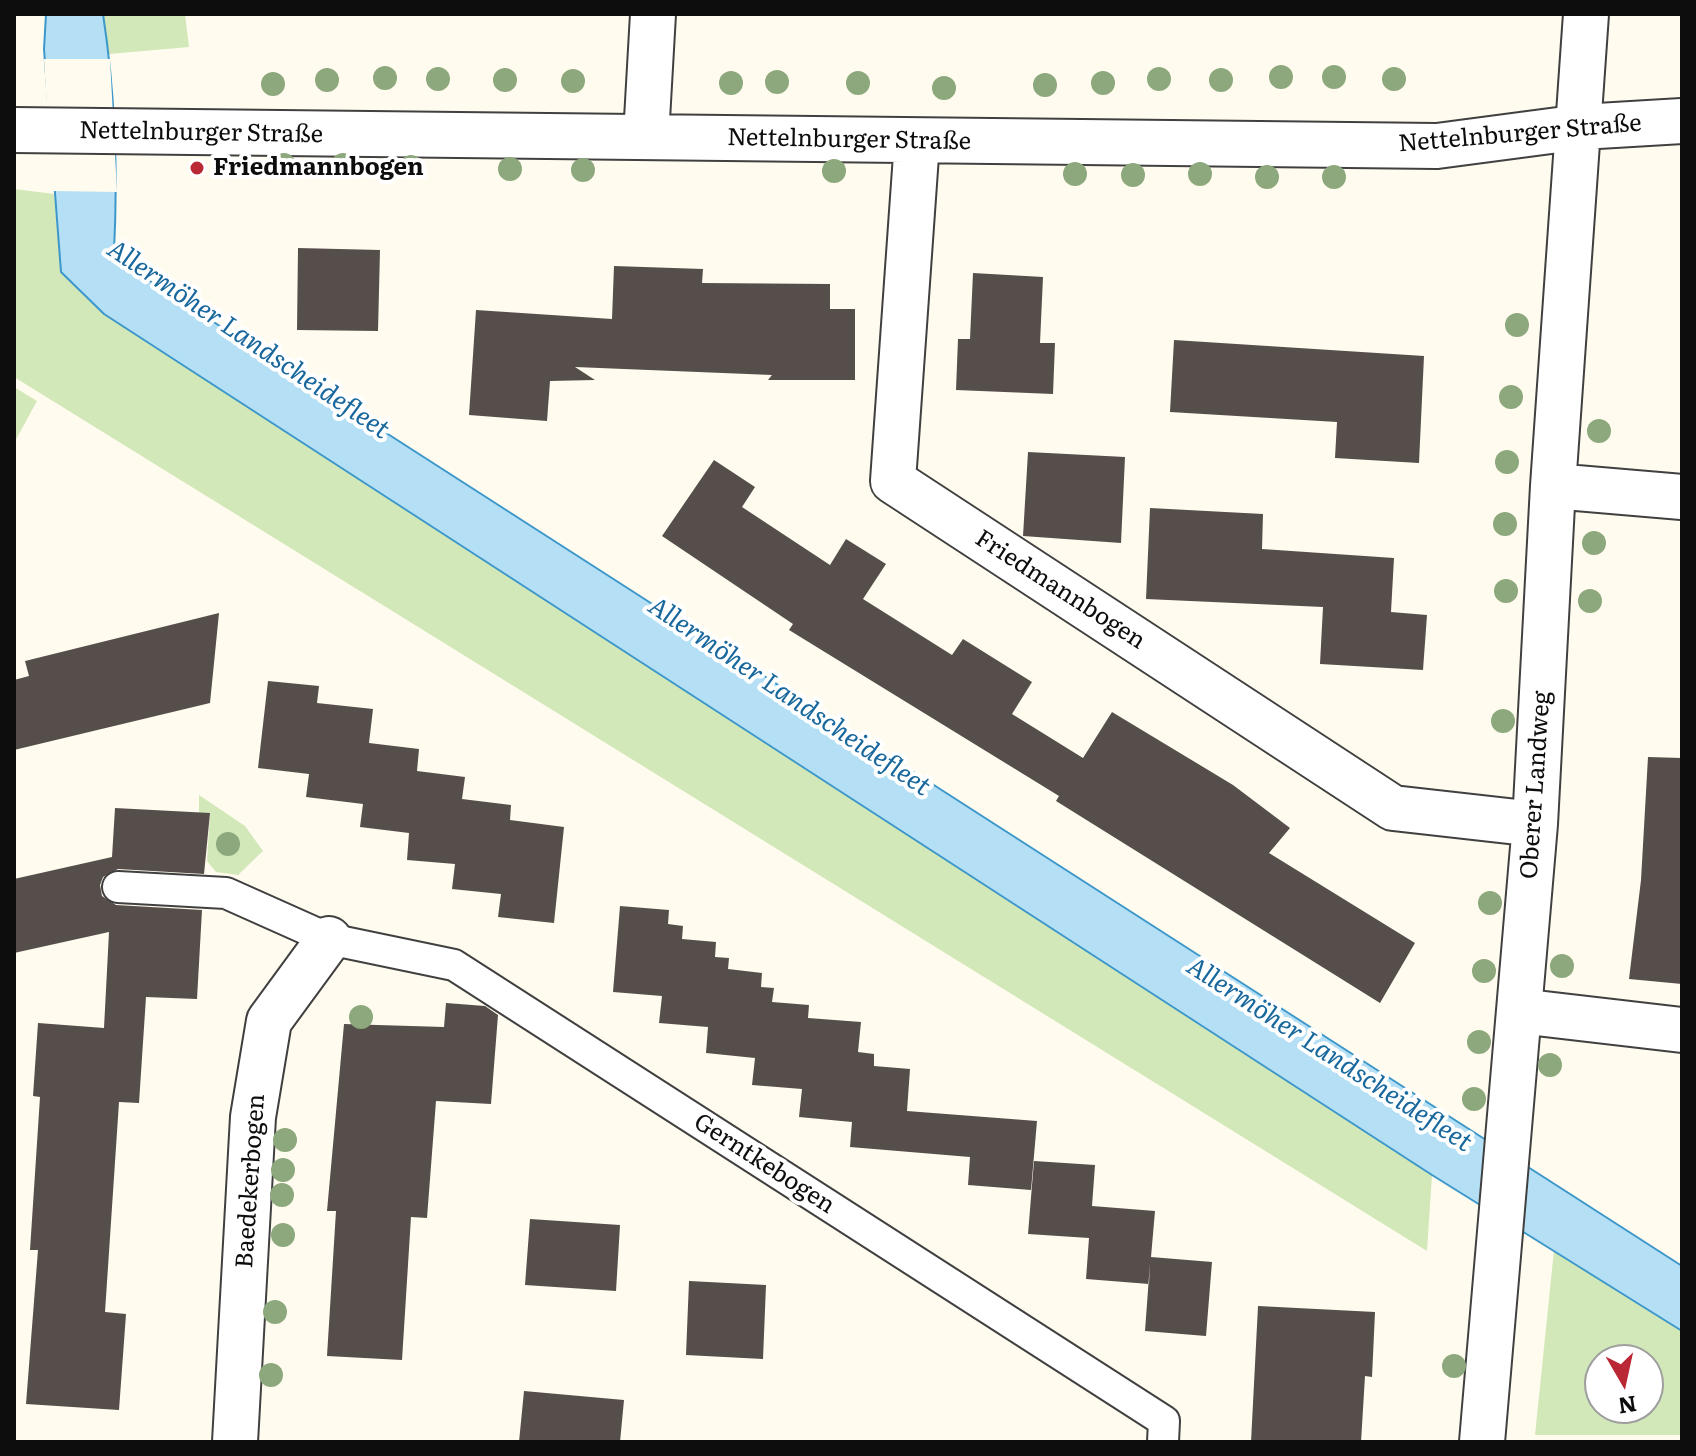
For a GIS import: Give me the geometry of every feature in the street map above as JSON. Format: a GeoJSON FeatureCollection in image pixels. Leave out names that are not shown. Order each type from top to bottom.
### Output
{"type":"FeatureCollection","features":[{"type":"Feature","properties":{"kind":"street"},"geometry":{"type":"LineString","coordinates":[[646,137],[653,14]]}},
{"type":"Feature","properties":{"kind":"street","name":"Oberer Landweg"},"geometry":{"type":"LineString","coordinates":[[1482,1442],[1535,824],[1553,486],[1581,127],[1586,14]]}},
{"type":"Feature","properties":{"kind":"street","name":"Nettelnburger Straße"},"geometry":{"type":"LineString","coordinates":[[31,130],[1437,146],[1581,127],[1682,121]]}},
{"type":"Feature","properties":{"kind":"street","name":"Friedmannbogen"},"geometry":{"type":"LineString","coordinates":[[917,141],[893,481],[1393,808],[1535,824]]}},
{"type":"Feature","properties":{"kind":"street"},"geometry":{"type":"LineString","coordinates":[[1553,486],[1682,497]]}},
{"type":"Feature","properties":{"kind":"street","name":"Baedekerbogen"},"geometry":{"type":"LineString","coordinates":[[235,1442],[253,1117],[269,1021],[329,939]]}},
{"type":"Feature","properties":{"kind":"street"},"geometry":{"type":"LineString","coordinates":[[1519,1011],[1682,1030]]}},
{"type":"Feature","properties":{"kind":"lane"},"geometry":{"type":"LineString","coordinates":[[118,887],[226,893],[329,939]]}},
{"type":"Feature","properties":{"kind":"lane","name":"Gerntkebogen"},"geometry":{"type":"LineString","coordinates":[[329,939],[454,965],[1164,1421],[1163,1442]]}},
{"type":"Feature","properties":{"kind":"green space"},"geometry":{"type":"Polygon","coordinates":[[[103,14],[185,14],[189,47],[109,54],[103,14]]]}},
{"type":"Feature","properties":{"kind":"green space"},"geometry":{"type":"Polygon","coordinates":[[[14,189],[54,194],[61,272],[104,314],[1432,1175],[1427,1251],[14,377],[14,189]]]}},
{"type":"Feature","properties":{"kind":"green space"},"geometry":{"type":"Polygon","coordinates":[[[14,387],[37,401],[14,443],[14,387]]]}},
{"type":"Feature","properties":{"kind":"green space"},"geometry":{"type":"Polygon","coordinates":[[[199,795],[245,826],[263,851],[238,875],[216,872],[207,861],[210,814],[199,813],[199,795]]]}},
{"type":"Feature","properties":{"kind":"green space"},"geometry":{"type":"Polygon","coordinates":[[[1554,1250],[1682,1331],[1682,1435],[1535,1435],[1554,1250]]]}},
{"type":"Feature","properties":{"kind":"water","name":"Allermöher Landscheidefleet"},"geometry":{"type":"Polygon","coordinates":[[[46,14],[103,14],[114,132],[114,251],[139,274],[1682,1266],[1682,1331],[1432,1175],[104,314],[61,272],[44,49],[46,14]]]}},
{"type":"Feature","properties":{"kind":"pier"},"geometry":{"type":"Polygon","coordinates":[[[44,59],[110,59],[117,192],[52,191],[44,59]]]}},
{"type":"Feature","properties":{"kind":"building"},"geometry":{"type":"Polygon","coordinates":[[[298,248],[380,250],[378,331],[297,330],[298,248]]]}},
{"type":"Feature","properties":{"kind":"building"},"geometry":{"type":"Polygon","coordinates":[[[614,266],[703,269],[702,283],[830,284],[830,309],[855,309],[855,380],[768,380],[772,375],[575,367],[595,380],[550,381],[547,421],[469,415],[476,310],[612,319],[614,266]]]}},
{"type":"Feature","properties":{"kind":"building"},"geometry":{"type":"Polygon","coordinates":[[[973,273],[1043,277],[1040,343],[1055,343],[1053,394],[956,390],[958,339],[970,339],[973,273]]]}},
{"type":"Feature","properties":{"kind":"building"},"geometry":{"type":"Polygon","coordinates":[[[1174,340],[1424,356],[1419,463],[1335,458],[1337,422],[1170,412],[1174,340]]]}},
{"type":"Feature","properties":{"kind":"building"},"geometry":{"type":"Polygon","coordinates":[[[1028,452],[1125,457],[1121,543],[1023,536],[1028,452]]]}},
{"type":"Feature","properties":{"kind":"building"},"geometry":{"type":"Polygon","coordinates":[[[714,460],[755,487],[742,507],[830,565],[846,539],[886,564],[863,599],[952,655],[963,639],[1032,682],[1012,714],[1083,758],[1112,712],[1233,785],[1290,828],[1269,853],[1415,943],[1380,1003],[1056,801],[1059,796],[789,630],[793,624],[662,536],[714,460]]]}},
{"type":"Feature","properties":{"kind":"building"},"geometry":{"type":"Polygon","coordinates":[[[1150,508],[1263,514],[1262,549],[1394,558],[1391,612],[1427,615],[1423,670],[1320,664],[1323,607],[1146,599],[1150,508]]]}},
{"type":"Feature","properties":{"kind":"building"},"geometry":{"type":"Polygon","coordinates":[[[219,613],[210,703],[14,750],[14,680],[29,676],[25,661],[219,613]]]}},
{"type":"Feature","properties":{"kind":"building"},"geometry":{"type":"Polygon","coordinates":[[[268,681],[319,686],[317,703],[373,709],[369,743],[419,749],[417,771],[465,777],[462,799],[511,805],[510,820],[564,827],[554,923],[498,917],[501,894],[452,889],[455,864],[407,860],[409,833],[360,827],[363,804],[306,797],[309,774],[258,768],[268,681]]]}},
{"type":"Feature","properties":{"kind":"building"},"geometry":{"type":"Polygon","coordinates":[[[1648,757],[1682,758],[1682,984],[1629,979],[1641,880],[1648,757]]]}},
{"type":"Feature","properties":{"kind":"building"},"geometry":{"type":"Polygon","coordinates":[[[115,808],[210,813],[204,874],[118,869],[103,877],[100,885],[102,896],[116,905],[202,910],[197,999],[146,997],[139,1103],[119,1102],[105,1312],[126,1314],[119,1410],[26,1404],[38,1250],[30,1250],[40,1097],[33,1096],[38,1023],[104,1028],[109,932],[14,953],[14,879],[112,857],[115,808]]]}},
{"type":"Feature","properties":{"kind":"building"},"geometry":{"type":"Polygon","coordinates":[[[620,906],[669,910],[668,924],[683,926],[682,939],[716,942],[715,957],[729,958],[728,969],[762,973],[761,987],[774,988],[772,1002],[809,1005],[808,1018],[861,1022],[858,1052],[874,1054],[874,1066],[910,1069],[907,1111],[1037,1121],[1031,1190],[968,1185],[970,1157],[850,1147],[852,1122],[799,1117],[802,1089],[752,1085],[755,1058],[706,1053],[708,1027],[659,1023],[662,996],[613,992],[620,906]]]}},
{"type":"Feature","properties":{"kind":"building"},"geometry":{"type":"Polygon","coordinates":[[[446,1003],[485,1006],[498,1015],[491,1104],[436,1101],[427,1218],[411,1217],[402,1360],[327,1356],[336,1211],[327,1211],[344,1024],[444,1027],[446,1003]]]}},
{"type":"Feature","properties":{"kind":"building"},"geometry":{"type":"Polygon","coordinates":[[[1034,1161],[1095,1165],[1092,1206],[1155,1211],[1151,1257],[1212,1262],[1206,1336],[1145,1331],[1148,1284],[1086,1279],[1089,1238],[1028,1234],[1034,1161]]]}},
{"type":"Feature","properties":{"kind":"building"},"geometry":{"type":"Polygon","coordinates":[[[530,1219],[620,1225],[616,1291],[525,1285],[530,1219]]]}},
{"type":"Feature","properties":{"kind":"building"},"geometry":{"type":"Polygon","coordinates":[[[689,1281],[766,1285],[763,1359],[686,1355],[689,1281]]]}},
{"type":"Feature","properties":{"kind":"building"},"geometry":{"type":"Polygon","coordinates":[[[1258,1306],[1375,1312],[1372,1377],[1365,1376],[1361,1442],[1251,1442],[1258,1306]]]}},
{"type":"Feature","properties":{"kind":"building"},"geometry":{"type":"Polygon","coordinates":[[[524,1391],[624,1400],[620,1442],[519,1442],[524,1391]]]}},
{"type":"Feature","properties":{"kind":"place","name":"Friedmannbogen"},"geometry":{"type":"Point","coordinates":[197,168]}}]}
